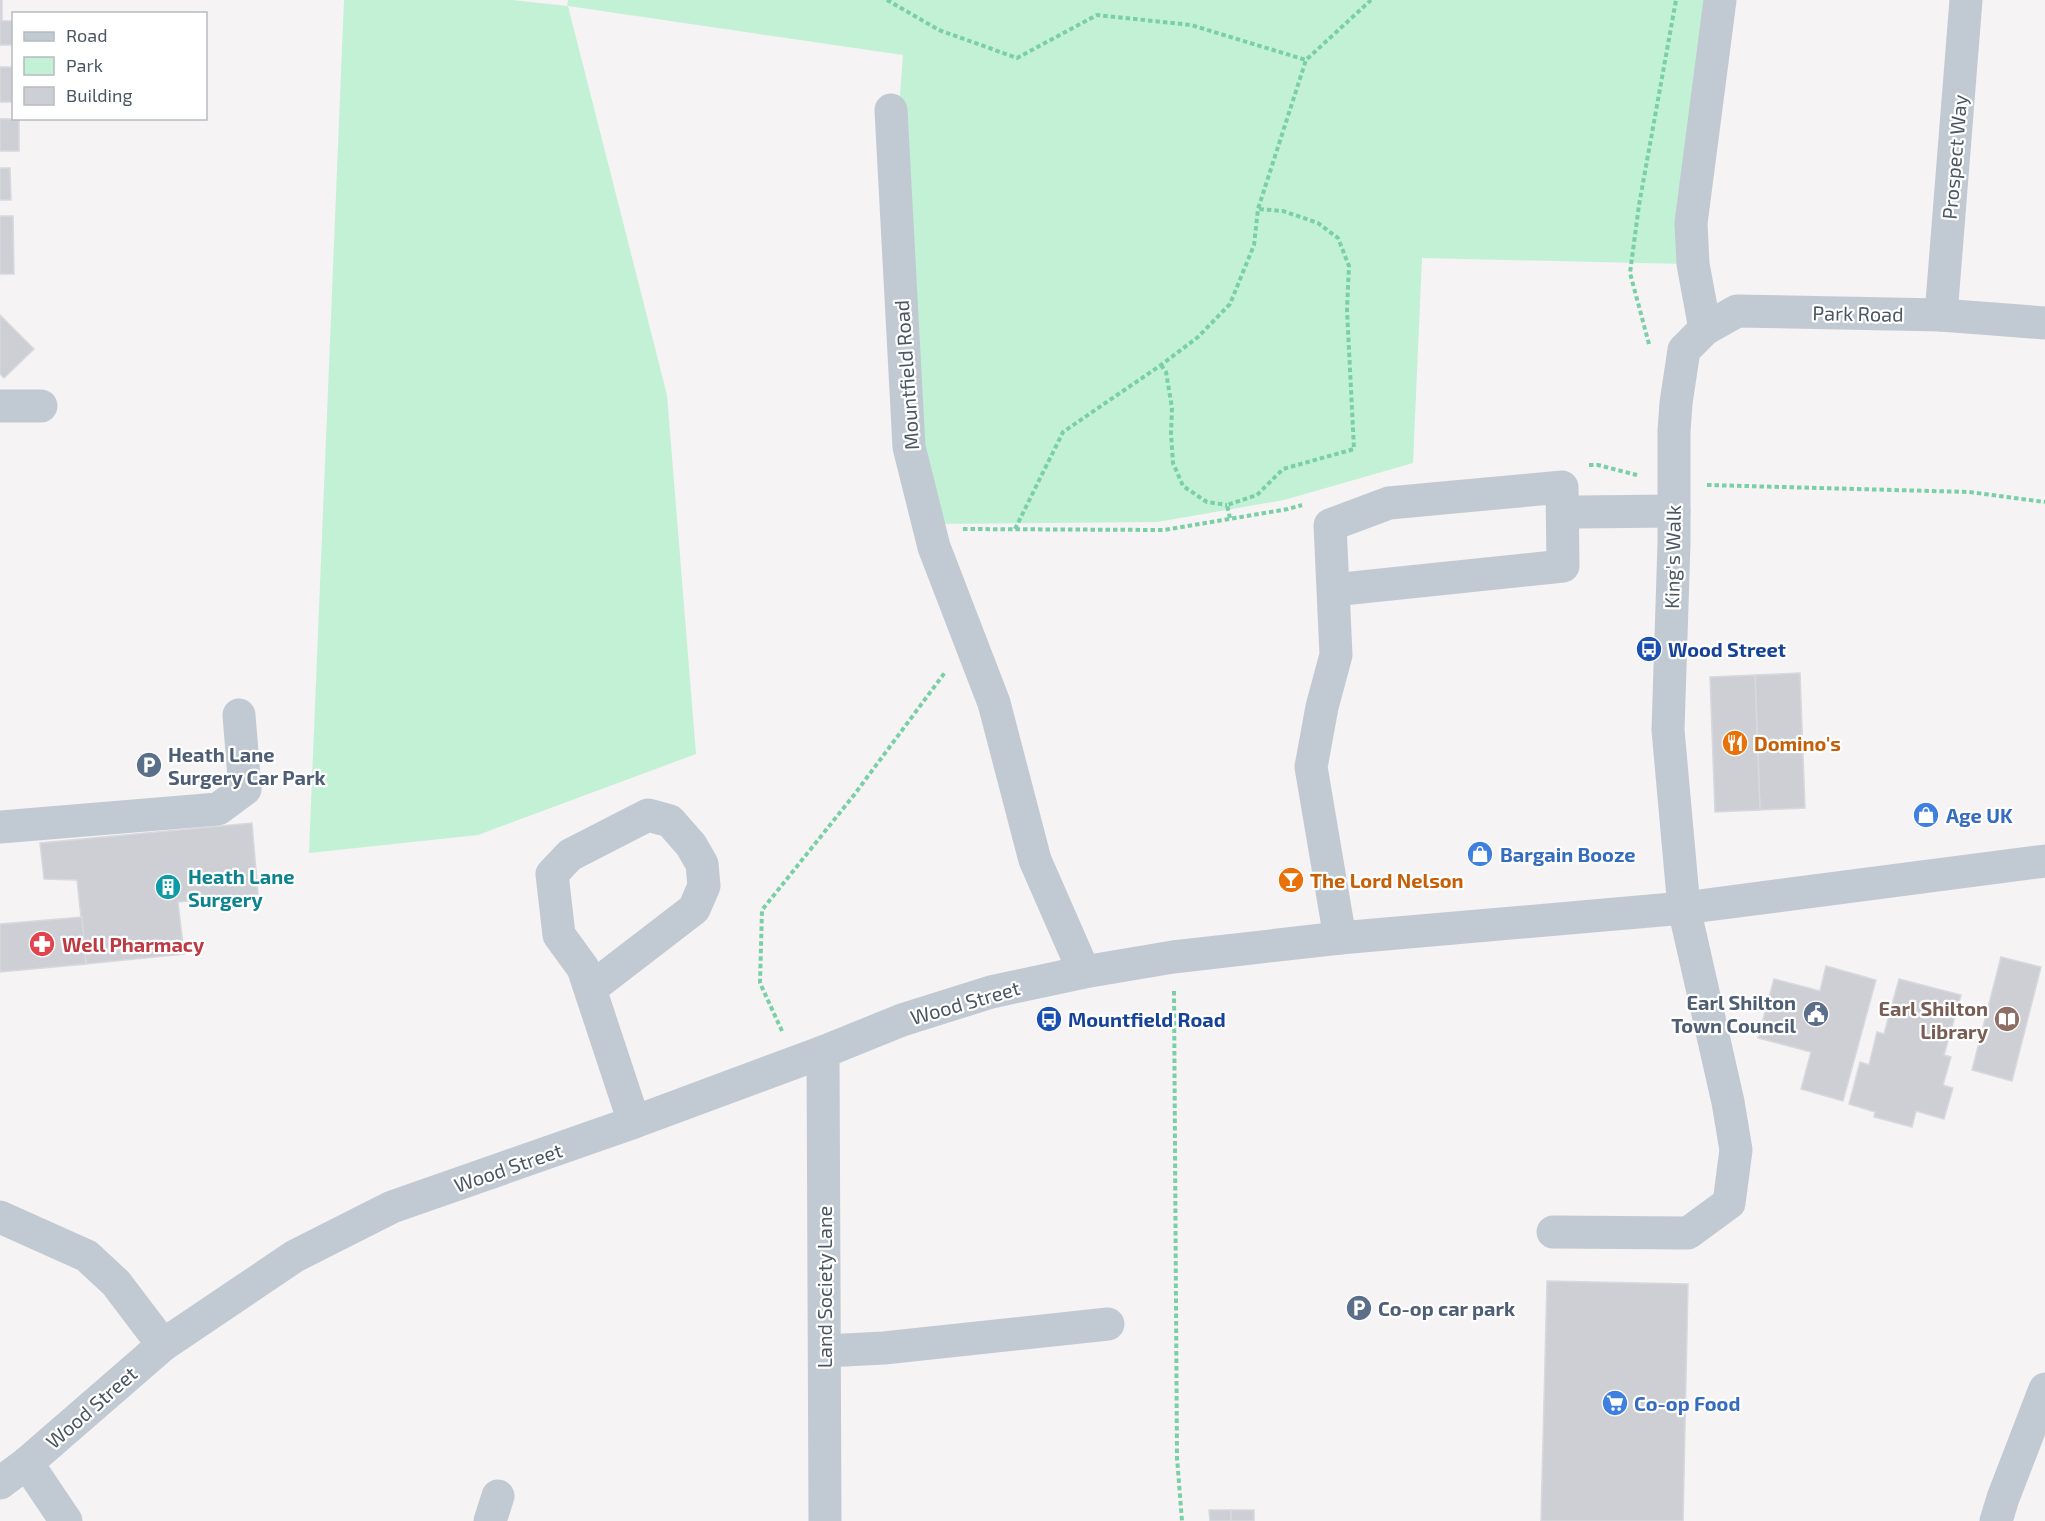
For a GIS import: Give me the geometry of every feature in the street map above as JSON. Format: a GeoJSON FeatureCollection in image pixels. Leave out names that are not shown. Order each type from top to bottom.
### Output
{"type":"FeatureCollection","features":[{"type":"Feature","properties":{"kind":"street","name":"King's Walk"},"geometry":{"type":"LineString","coordinates":[[1553,1232],[1688,1233],[1729,1203],[1736,1150],[1728,1102],[1684,908],[1668,730],[1674,543],[1674,431],[1676,403],[1695,340],[1691,223],[1720,0]]}},
{"type":"Feature","properties":{"kind":"street","name":"Prospect Way"},"geometry":{"type":"LineString","coordinates":[[1941,315],[1966,0]]}},
{"type":"Feature","properties":{"kind":"street","name":"Mountfield Road"},"geometry":{"type":"LineString","coordinates":[[891,110],[909,447],[934,546],[994,703],[1035,860],[1084,972]]}},
{"type":"Feature","properties":{"kind":"street","name":"Park Road"},"geometry":{"type":"LineString","coordinates":[[1695,340],[1737,311],[1941,315],[2045,323]]}},
{"type":"Feature","properties":{"kind":"street"},"geometry":{"type":"LineString","coordinates":[[0,406],[41,406]]}},
{"type":"Feature","properties":{"kind":"street"},"geometry":{"type":"LineString","coordinates":[[1333,590],[1563,566],[1562,487],[1389,503],[1330,525],[1336,656],[1322,707],[1311,766],[1340,938]]}},
{"type":"Feature","properties":{"kind":"street"},"geometry":{"type":"LineString","coordinates":[[1579,512],[1674,511]]}},
{"type":"Feature","properties":{"kind":"street"},"geometry":{"type":"LineString","coordinates":[[0,827],[218,808],[245,789],[239,715]]}},
{"type":"Feature","properties":{"kind":"street"},"geometry":{"type":"LineString","coordinates":[[590,989],[694,909],[704,886],[702,864],[691,845],[670,821],[648,814],[570,855],[552,874],[559,935],[583,968],[634,1122]]}},
{"type":"Feature","properties":{"kind":"street","name":"Wood Street"},"geometry":{"type":"LineString","coordinates":[[0,1483],[27,1463],[163,1345],[295,1256],[392,1207],[634,1122],[810,1057],[902,1020],[991,992],[1084,972],[1173,957],[1340,938],[1684,908],[2045,861]]}},
{"type":"Feature","properties":{"kind":"street","name":"Land Society Lane"},"geometry":{"type":"LineString","coordinates":[[810,1057],[825,1351],[825,1521]]}},
{"type":"Feature","properties":{"kind":"street"},"geometry":{"type":"LineString","coordinates":[[0,1217],[87,1256],[116,1284],[163,1345]]}},
{"type":"Feature","properties":{"kind":"street"},"geometry":{"type":"LineString","coordinates":[[825,1351],[884,1348],[1108,1324]]}},
{"type":"Feature","properties":{"kind":"street"},"geometry":{"type":"LineString","coordinates":[[1996,1521],[2045,1389]]}},
{"type":"Feature","properties":{"kind":"street"},"geometry":{"type":"LineString","coordinates":[[27,1463],[66,1521]]}},
{"type":"Feature","properties":{"kind":"path"},"geometry":{"type":"LineString","coordinates":[[887,0],[939,30],[1017,58],[1097,15],[1191,25],[1306,60]]}},
{"type":"Feature","properties":{"kind":"path"},"geometry":{"type":"LineString","coordinates":[[1014,529],[1063,432],[1161,365],[1198,336],[1230,304],[1254,245],[1258,209],[1306,60],[1371,0]]}},
{"type":"Feature","properties":{"kind":"path"},"geometry":{"type":"LineString","coordinates":[[1650,347],[1630,273],[1639,205],[1676,0]]}},
{"type":"Feature","properties":{"kind":"path"},"geometry":{"type":"LineString","coordinates":[[1161,365],[1166,372],[1172,408],[1173,464],[1183,486],[1207,502],[1227,505],[1257,495],[1283,469],[1354,449],[1347,310],[1349,266],[1338,238],[1318,223],[1282,212],[1258,209]]}},
{"type":"Feature","properties":{"kind":"path"},"geometry":{"type":"LineString","coordinates":[[1227,505],[1230,518]]}},
{"type":"Feature","properties":{"kind":"path"},"geometry":{"type":"LineString","coordinates":[[810,1057],[760,983],[762,910],[854,795],[970,639]]}},
{"type":"Feature","properties":{"kind":"path"},"geometry":{"type":"LineString","coordinates":[[1173,957],[1177,1458],[1182,1521]]}},
{"type":"Feature","properties":{"kind":"green space"},"geometry":{"type":"Polygon","coordinates":[[[344,0],[512,0],[567,6],[568,0],[1713,0],[1684,264],[1422,258],[1413,463],[1284,500],[1157,522],[933,524],[916,447],[899,109],[903,55],[568,6],[667,395],[696,754],[478,835],[309,853],[344,0]]]}},
{"type":"Feature","properties":{"kind":"building"},"geometry":{"type":"Polygon","coordinates":[[[0,0],[2,0],[2,21],[12,21],[12,45],[0,45],[0,0]]]}},
{"type":"Feature","properties":{"kind":"building"},"geometry":{"type":"Polygon","coordinates":[[[0,67],[12,67],[12,102],[0,102],[0,67]]]}},
{"type":"Feature","properties":{"kind":"building"},"geometry":{"type":"Polygon","coordinates":[[[0,119],[19,120],[19,151],[0,151],[0,119]]]}},
{"type":"Feature","properties":{"kind":"building"},"geometry":{"type":"Polygon","coordinates":[[[0,168],[10,168],[11,200],[0,200],[0,168]]]}},
{"type":"Feature","properties":{"kind":"building"},"geometry":{"type":"Polygon","coordinates":[[[0,216],[13,216],[14,274],[0,274],[0,216]]]}},
{"type":"Feature","properties":{"kind":"building"},"geometry":{"type":"Polygon","coordinates":[[[0,315],[34,349],[4,378],[0,374],[0,315]]]}},
{"type":"Feature","properties":{"kind":"building"},"geometry":{"type":"Polygon","coordinates":[[[1800,673],[1805,808],[1760,810],[1755,675],[1800,673]]]}},
{"type":"Feature","properties":{"kind":"building","name":"Domino's"},"geometry":{"type":"Polygon","coordinates":[[[1755,675],[1760,810],[1715,812],[1710,677],[1755,675]]]}},
{"type":"Feature","properties":{"kind":"building","name":"Heath Lane Surgery"},"geometry":{"type":"Polygon","coordinates":[[[252,823],[258,894],[178,902],[184,954],[86,964],[77,880],[44,879],[40,843],[252,823]]]}},
{"type":"Feature","properties":{"kind":"building","name":"Well Pharmacy"},"geometry":{"type":"Polygon","coordinates":[[[82,917],[86,964],[0,972],[0,924],[82,917]]]}},
{"type":"Feature","properties":{"kind":"building","name":"Earl Shilton Library"},"geometry":{"type":"Polygon","coordinates":[[[2001,957],[2041,967],[2012,1081],[1972,1070],[2001,957]]]}},
{"type":"Feature","properties":{"kind":"building","name":"Earl Shilton Town Council"},"geometry":{"type":"Polygon","coordinates":[[[1826,966],[1876,980],[1843,1101],[1801,1089],[1811,1052],[1758,1038],[1774,979],[1820,991],[1826,966]]]}},
{"type":"Feature","properties":{"kind":"building"},"geometry":{"type":"Polygon","coordinates":[[[1899,979],[1961,995],[1944,1055],[1951,1057],[1943,1085],[1953,1088],[1944,1119],[1916,1111],[1912,1127],[1874,1117],[1875,1112],[1849,1104],[1860,1062],[1869,1065],[1877,1032],[1884,1034],[1899,979]]]}},
{"type":"Feature","properties":{"kind":"building","name":"Co-op Food"},"geometry":{"type":"Polygon","coordinates":[[[1547,1281],[1688,1284],[1683,1521],[1541,1521],[1547,1281]]]}},
{"type":"Feature","properties":{"kind":"building"},"geometry":{"type":"Polygon","coordinates":[[[1209,1510],[1231,1510],[1231,1521],[1210,1521],[1209,1510]]]}},
{"type":"Feature","properties":{"kind":"building"},"geometry":{"type":"Polygon","coordinates":[[[1231,1510],[1254,1510],[1254,1521],[1231,1521],[1231,1510]]]}},
{"type":"Feature","properties":{"kind":"place","name":"Wood Street"},"geometry":{"type":"Point","coordinates":[1649,649]}},
{"type":"Feature","properties":{"kind":"place","name":"Domino's"},"geometry":{"type":"Point","coordinates":[1735,743]}},
{"type":"Feature","properties":{"kind":"place","name":"Heath Lane Surgery Car Park"},"geometry":{"type":"Point","coordinates":[149,765]}},
{"type":"Feature","properties":{"kind":"place","name":"Age UK"},"geometry":{"type":"Point","coordinates":[1926,815]}},
{"type":"Feature","properties":{"kind":"place","name":"Bargain Booze"},"geometry":{"type":"Point","coordinates":[1480,854]}},
{"type":"Feature","properties":{"kind":"place","name":"The Lord Nelson"},"geometry":{"type":"Point","coordinates":[1291,880]}},
{"type":"Feature","properties":{"kind":"place","name":"Heath Lane Surgery"},"geometry":{"type":"Point","coordinates":[168,887]}},
{"type":"Feature","properties":{"kind":"place","name":"Well Pharmacy"},"geometry":{"type":"Point","coordinates":[42,944]}},
{"type":"Feature","properties":{"kind":"place","name":"Earl Shilton Town Council"},"geometry":{"type":"Point","coordinates":[1816,1014]}},
{"type":"Feature","properties":{"kind":"place","name":"Mountfield Road"},"geometry":{"type":"Point","coordinates":[1049,1019]}},
{"type":"Feature","properties":{"kind":"place","name":"Earl Shilton Library"},"geometry":{"type":"Point","coordinates":[2007,1019]}},
{"type":"Feature","properties":{"kind":"place","name":"Co-op car park"},"geometry":{"type":"Point","coordinates":[1359,1308]}},
{"type":"Feature","properties":{"kind":"place","name":"Co-op Food"},"geometry":{"type":"Point","coordinates":[1615,1403]}}]}
